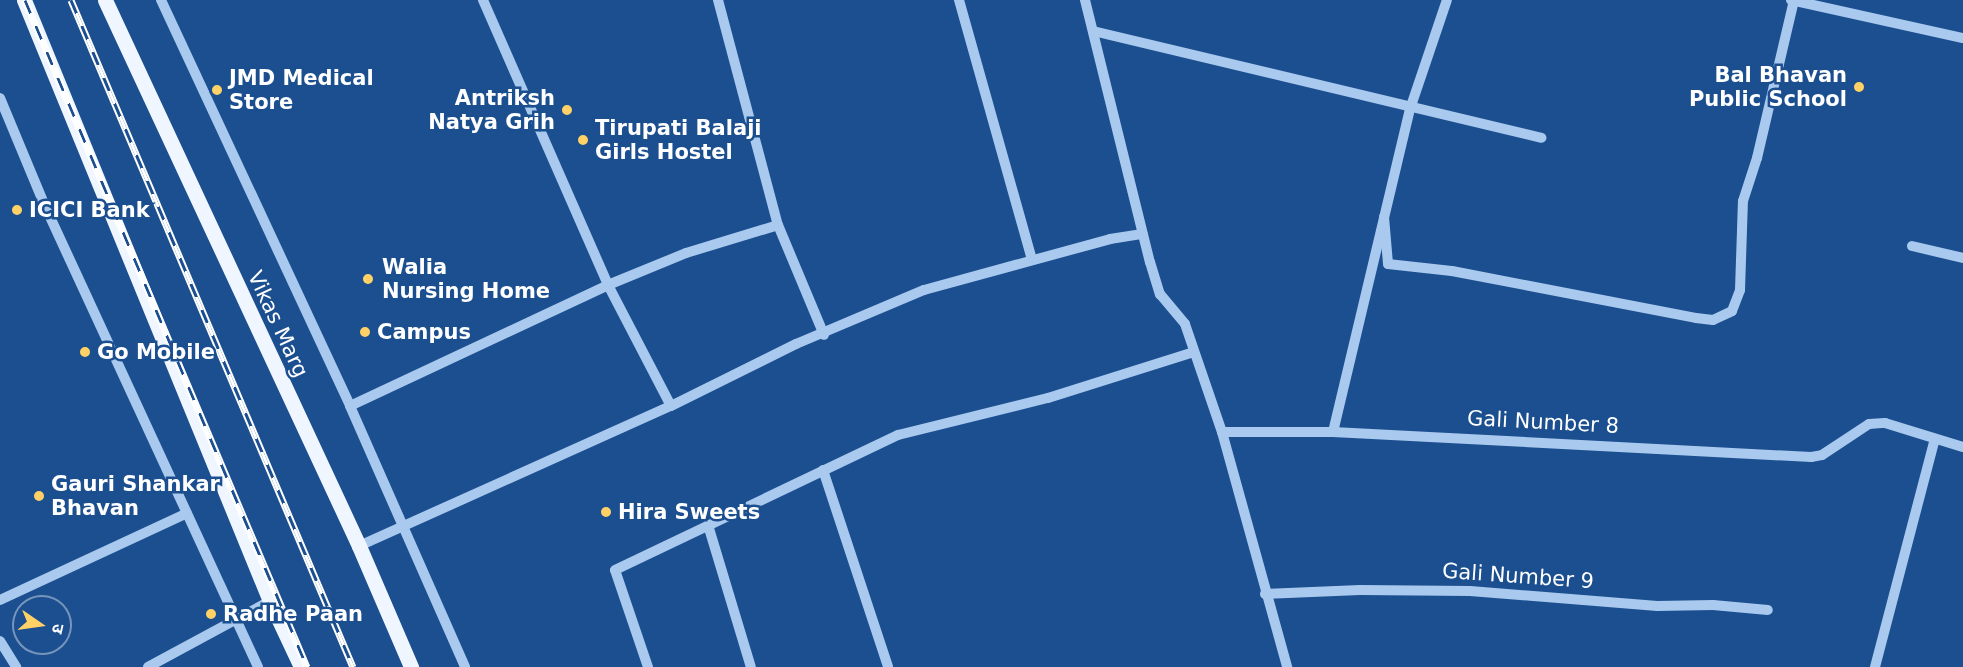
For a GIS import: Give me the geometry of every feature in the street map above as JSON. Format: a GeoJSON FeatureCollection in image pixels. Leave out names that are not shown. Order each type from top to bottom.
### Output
{"type":"FeatureCollection","features":[{"type":"Feature","properties":{"kind":"main road"},"geometry":{"type":"LineString","coordinates":[[24,0],[270,601],[301,667]]}},
{"type":"Feature","properties":{"kind":"main road","name":"Vikas Marg"},"geometry":{"type":"LineString","coordinates":[[105,0],[359,546],[411,667]]}},
{"type":"Feature","properties":{"kind":"street"},"geometry":{"type":"LineString","coordinates":[[483,0],[608,285],[671,406]]}},
{"type":"Feature","properties":{"kind":"street"},"geometry":{"type":"LineString","coordinates":[[718,0],[778,225],[824,335]]}},
{"type":"Feature","properties":{"kind":"street"},"geometry":{"type":"LineString","coordinates":[[959,0],[1032,260]]}},
{"type":"Feature","properties":{"kind":"street"},"geometry":{"type":"LineString","coordinates":[[1085,0],[1160,294],[1185,324],[1222,432],[1287,667]]}},
{"type":"Feature","properties":{"kind":"street"},"geometry":{"type":"LineString","coordinates":[[1334,432],[1410,109],[1446,0]]}},
{"type":"Feature","properties":{"kind":"street"},"geometry":{"type":"LineString","coordinates":[[1384,217],[1388,264],[1452,271],[1713,320],[1732,311],[1740,290],[1743,201],[1758,158],[1793,0],[1963,38]]}},
{"type":"Feature","properties":{"kind":"street"},"geometry":{"type":"LineString","coordinates":[[166,1],[403,524],[465,667]]}},
{"type":"Feature","properties":{"kind":"street"},"geometry":{"type":"LineString","coordinates":[[1093,31],[1410,109],[1542,138]]}},
{"type":"Feature","properties":{"kind":"street"},"geometry":{"type":"LineString","coordinates":[[0,98],[45,206],[258,667]]}},
{"type":"Feature","properties":{"kind":"street"},"geometry":{"type":"LineString","coordinates":[[350,406],[608,285],[686,253],[778,225]]}},
{"type":"Feature","properties":{"kind":"street"},"geometry":{"type":"LineString","coordinates":[[359,546],[403,524],[671,406],[796,344],[824,335],[924,290],[1032,260],[1143,234]]}},
{"type":"Feature","properties":{"kind":"street"},"geometry":{"type":"LineString","coordinates":[[1912,246],[1963,258]]}},
{"type":"Feature","properties":{"kind":"street"},"geometry":{"type":"LineString","coordinates":[[648,667],[615,570],[898,435],[1048,398],[1194,352]]}},
{"type":"Feature","properties":{"kind":"street","name":"Gali Number 8"},"geometry":{"type":"LineString","coordinates":[[1222,432],[1334,432],[1811,457],[1822,455],[1853,432],[1869,424],[1885,423],[1963,447]]}},
{"type":"Feature","properties":{"kind":"street"},"geometry":{"type":"LineString","coordinates":[[1875,667],[1935,439]]}},
{"type":"Feature","properties":{"kind":"street"},"geometry":{"type":"LineString","coordinates":[[823,470],[888,667]]}},
{"type":"Feature","properties":{"kind":"street"},"geometry":{"type":"LineString","coordinates":[[0,600],[187,513]]}},
{"type":"Feature","properties":{"kind":"street"},"geometry":{"type":"LineString","coordinates":[[708,525],[751,667]]}},
{"type":"Feature","properties":{"kind":"street","name":"Gali Number 9"},"geometry":{"type":"LineString","coordinates":[[1265,594],[1360,590],[1470,591],[1657,606],[1713,605],[1768,610]]}},
{"type":"Feature","properties":{"kind":"street"},"geometry":{"type":"LineString","coordinates":[[148,667],[270,601]]}},
{"type":"Feature","properties":{"kind":"street"},"geometry":{"type":"LineString","coordinates":[[0,641],[16,667]]}},
{"type":"Feature","properties":{"kind":"railway"},"geometry":{"type":"LineString","coordinates":[[25,0],[307,667]]}},
{"type":"Feature","properties":{"kind":"railway"},"geometry":{"type":"LineString","coordinates":[[71,0],[353,667]]}},
{"type":"Feature","properties":{"kind":"place","name":"Bal Bhavan Public School"},"geometry":{"type":"Point","coordinates":[1859,87]}},
{"type":"Feature","properties":{"kind":"place","name":"JMD Medical Store"},"geometry":{"type":"Point","coordinates":[217,90]}},
{"type":"Feature","properties":{"kind":"place","name":"Antriksh Natya Grih"},"geometry":{"type":"Point","coordinates":[567,110]}},
{"type":"Feature","properties":{"kind":"place","name":"Tirupati Balaji Girls Hostel"},"geometry":{"type":"Point","coordinates":[583,140]}},
{"type":"Feature","properties":{"kind":"place","name":"ICICI Bank"},"geometry":{"type":"Point","coordinates":[17,210]}},
{"type":"Feature","properties":{"kind":"place","name":"Walia Nursing Home"},"geometry":{"type":"Point","coordinates":[368,279]}},
{"type":"Feature","properties":{"kind":"place","name":"Campus"},"geometry":{"type":"Point","coordinates":[365,332]}},
{"type":"Feature","properties":{"kind":"place","name":"Go Mobile"},"geometry":{"type":"Point","coordinates":[85,352]}},
{"type":"Feature","properties":{"kind":"place","name":"Gauri Shankar Bhavan"},"geometry":{"type":"Point","coordinates":[39,496]}},
{"type":"Feature","properties":{"kind":"place","name":"Hira Sweets"},"geometry":{"type":"Point","coordinates":[606,512]}},
{"type":"Feature","properties":{"kind":"place","name":"Radhe Paan"},"geometry":{"type":"Point","coordinates":[211,614]}}]}
